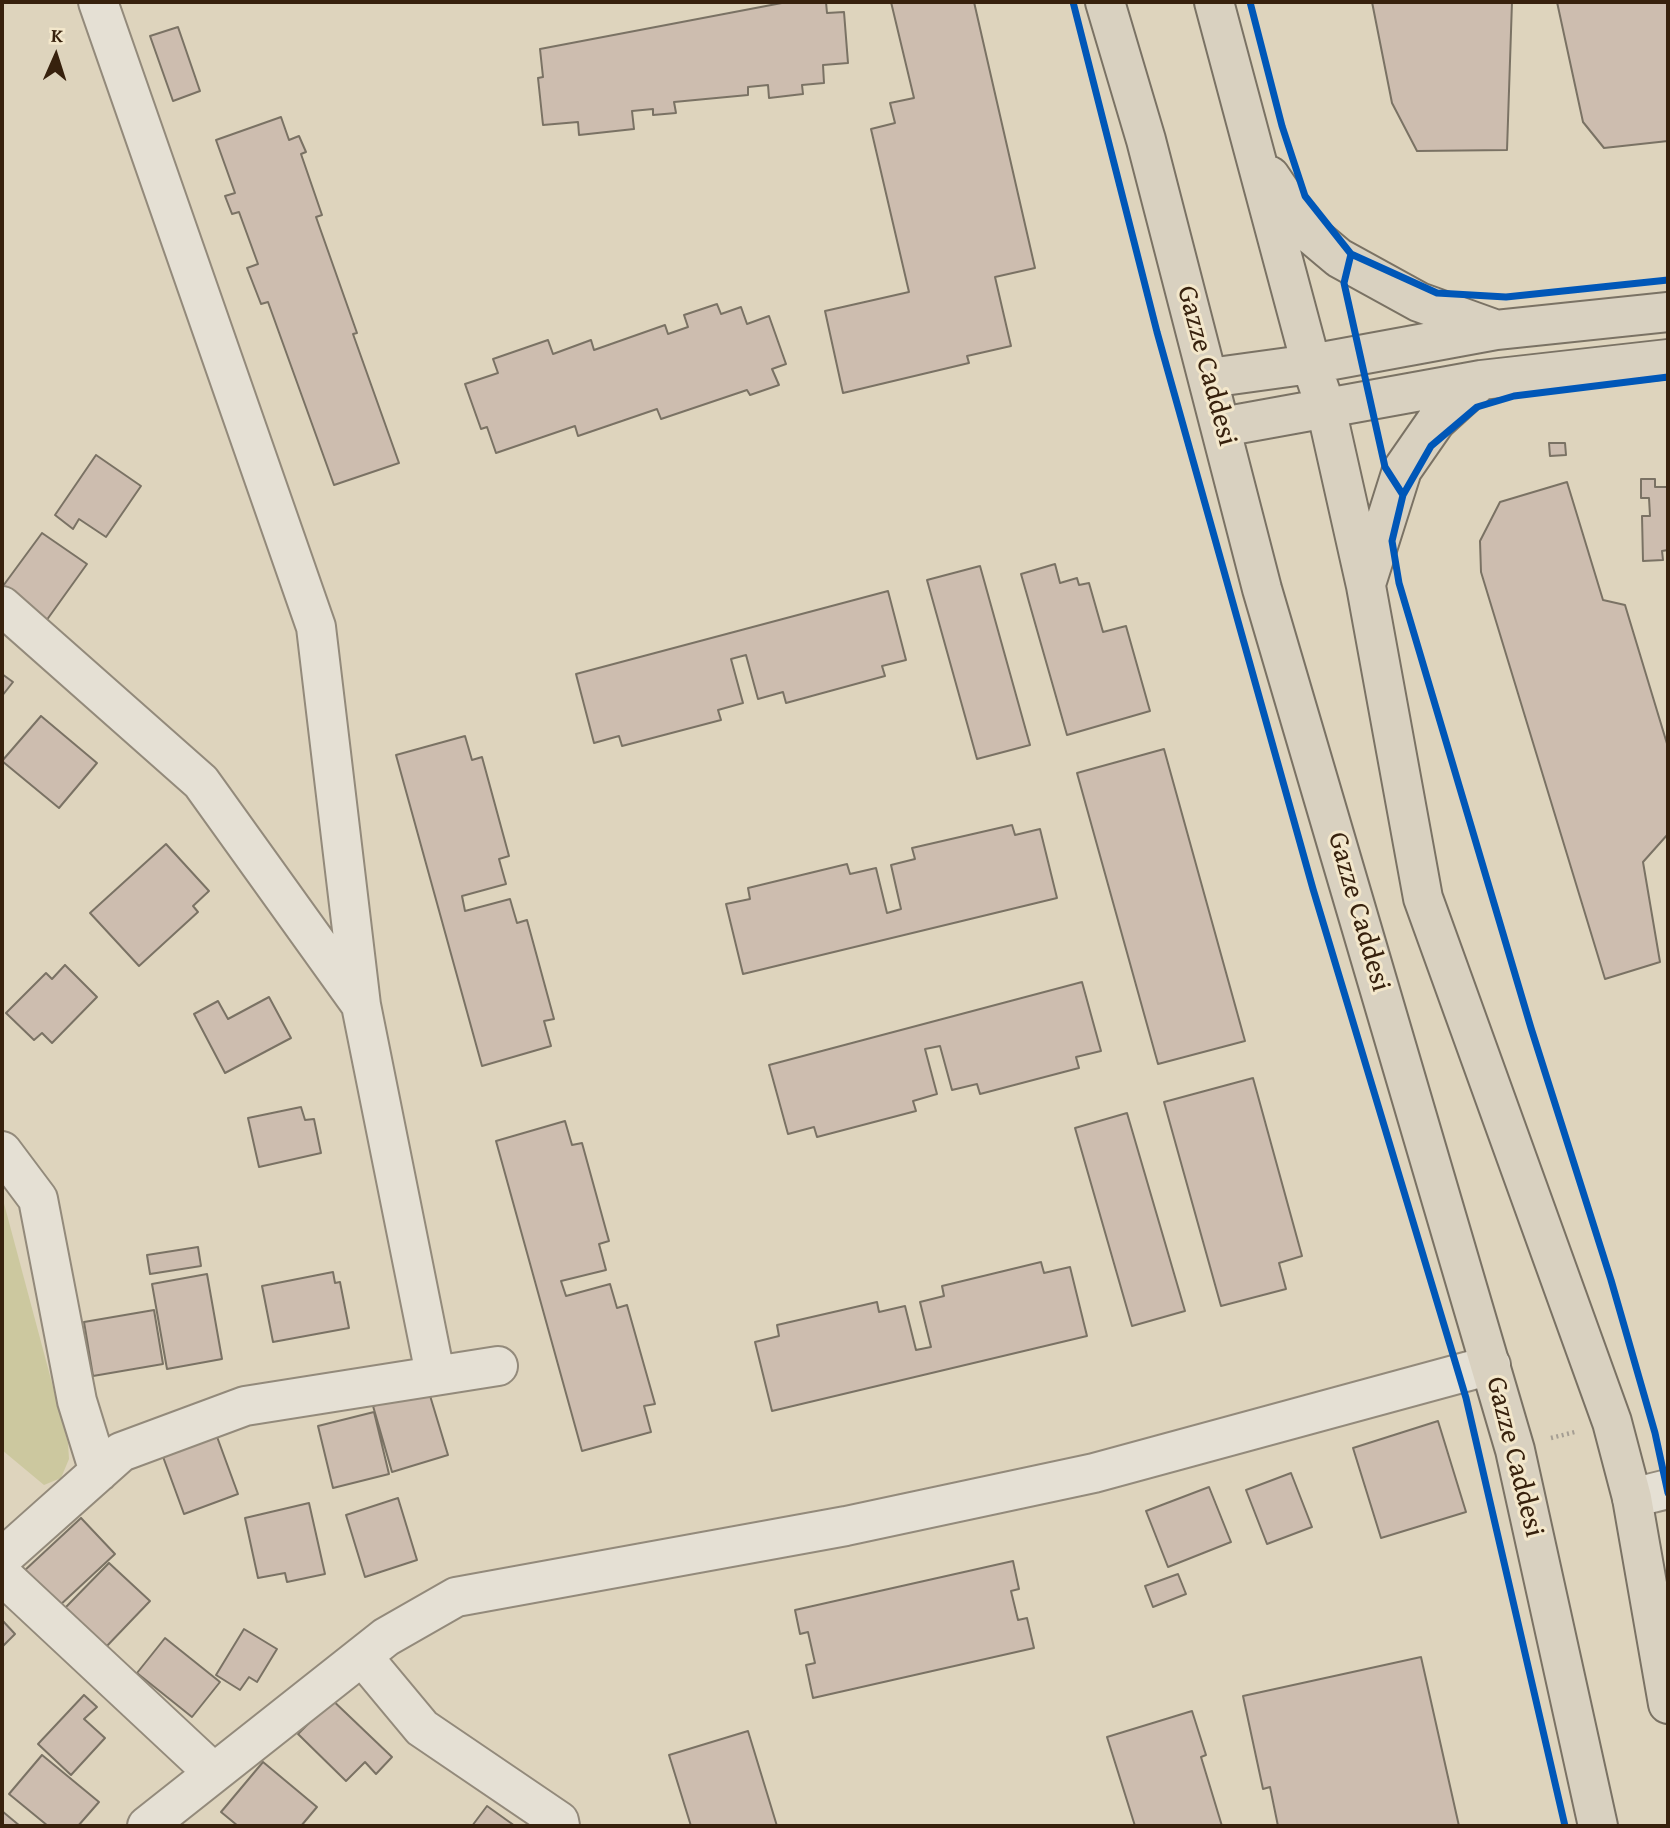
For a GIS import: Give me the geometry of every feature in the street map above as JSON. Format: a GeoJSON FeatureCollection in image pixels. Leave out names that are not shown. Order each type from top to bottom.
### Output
{"type":"FeatureCollection","features":[{"type":"Feature","properties":{"kind":"main road","name":"Gazze Caddesi"},"geometry":{"type":"LineString","coordinates":[[1105,2],[1209,378],[1266,602],[1515,1450],[1598,1826]]}},
{"type":"Feature","properties":{"kind":"main road"},"geometry":{"type":"LineString","coordinates":[[1214,2],[1311,364],[1326,408],[1366,586],[1423,898],[1612,1422],[1632,1498],[1668,1704]]}},
{"type":"Feature","properties":{"kind":"main road"},"geometry":{"type":"LineString","coordinates":[[1253,150],[1308,232],[1339,258],[1419,302],[1496,330]]}},
{"type":"Feature","properties":{"kind":"main road"},"geometry":{"type":"LineString","coordinates":[[1209,378],[1311,364],[1496,330],[1668,312]]}},
{"type":"Feature","properties":{"kind":"main road"},"geometry":{"type":"LineString","coordinates":[[1222,427],[1481,380],[1668,359]]}},
{"type":"Feature","properties":{"kind":"main road"},"geometry":{"type":"LineString","coordinates":[[1366,586],[1402,471],[1436,421],[1481,380]]}},
{"type":"Feature","properties":{"kind":"street"},"geometry":{"type":"LineString","coordinates":[[98,2],[316,627],[361,1005],[435,1374]]}},
{"type":"Feature","properties":{"kind":"street"},"geometry":{"type":"LineString","coordinates":[[2,606],[201,782],[361,1005]]}},
{"type":"Feature","properties":{"kind":"street"},"geometry":{"type":"LineString","coordinates":[[2,1151],[38,1199],[77,1401],[99,1472]]}},
{"type":"Feature","properties":{"kind":"street"},"geometry":{"type":"LineString","coordinates":[[147,1826],[386,1637],[456,1597],[846,1526],[1094,1473],[1491,1365]]}},
{"type":"Feature","properties":{"kind":"street"},"geometry":{"type":"LineString","coordinates":[[2,1558],[121,1452],[245,1406],[498,1366]]}},
{"type":"Feature","properties":{"kind":"street"},"geometry":{"type":"LineString","coordinates":[[1632,1498],[1668,1489]]}},
{"type":"Feature","properties":{"kind":"street"},"geometry":{"type":"LineString","coordinates":[[2,1575],[214,1773]]}},
{"type":"Feature","properties":{"kind":"street"},"geometry":{"type":"LineString","coordinates":[[362,1656],[422,1728],[559,1821],[560,1826]]}},
{"type":"Feature","properties":{"kind":"path"},"geometry":{"type":"LineString","coordinates":[[1550,1438],[1575,1432]]}},
{"type":"Feature","properties":{"kind":"shaded area"},"geometry":{"type":"Polygon","coordinates":[[[2,1196],[68,1443],[69,1459],[61,1478],[44,1485],[2,1450],[2,1196]]]}},
{"type":"Feature","properties":{"kind":"building"},"geometry":{"type":"Polygon","coordinates":[[[787,2],[826,2],[827,13],[844,12],[848,63],[823,65],[824,83],[802,85],[803,94],[769,98],[768,85],[748,87],[748,95],[674,102],[676,113],[653,115],[653,109],[632,111],[634,129],[579,135],[578,122],[543,125],[538,78],[543,77],[540,49],[787,2]]]}},
{"type":"Feature","properties":{"kind":"building"},"geometry":{"type":"Polygon","coordinates":[[[891,2],[974,2],[1035,268],[995,277],[1011,346],[967,356],[969,363],[843,393],[825,311],[909,292],[871,129],[895,123],[890,103],[914,98],[891,2]]]}},
{"type":"Feature","properties":{"kind":"building"},"geometry":{"type":"Polygon","coordinates":[[[1372,2],[1512,2],[1507,150],[1417,151],[1392,103],[1372,2]]]}},
{"type":"Feature","properties":{"kind":"building"},"geometry":{"type":"Polygon","coordinates":[[[1557,2],[1668,2],[1668,141],[1604,148],[1583,122],[1557,2]]]}},
{"type":"Feature","properties":{"kind":"building"},"geometry":{"type":"Polygon","coordinates":[[[178,27],[200,91],[173,101],[150,36],[178,27]]]}},
{"type":"Feature","properties":{"kind":"building"},"geometry":{"type":"Polygon","coordinates":[[[281,117],[289,140],[299,136],[306,152],[301,154],[322,215],[316,217],[357,333],[353,334],[399,463],[334,485],[268,302],[261,304],[247,268],[258,264],[239,212],[232,214],[225,196],[235,193],[216,140],[281,117]]]}},
{"type":"Feature","properties":{"kind":"building"},"geometry":{"type":"Polygon","coordinates":[[[717,304],[721,314],[741,307],[747,324],[769,316],[786,364],[772,369],[779,385],[750,395],[747,390],[661,419],[657,409],[578,436],[575,426],[496,453],[487,427],[481,429],[465,384],[498,373],[493,359],[548,340],[553,354],[591,340],[594,350],[665,325],[668,334],[688,327],[684,315],[717,304]]]}},
{"type":"Feature","properties":{"kind":"building"},"geometry":{"type":"Polygon","coordinates":[[[1549,443],[1565,443],[1566,455],[1550,456],[1549,443]]]}},
{"type":"Feature","properties":{"kind":"building"},"geometry":{"type":"Polygon","coordinates":[[[96,455],[141,486],[106,537],[79,519],[73,529],[55,515],[96,455]]]}},
{"type":"Feature","properties":{"kind":"building"},"geometry":{"type":"Polygon","coordinates":[[[1641,479],[1655,479],[1655,487],[1668,487],[1668,550],[1662,551],[1663,560],[1643,561],[1642,516],[1650,516],[1649,498],[1641,498],[1641,479]]]}},
{"type":"Feature","properties":{"kind":"building"},"geometry":{"type":"Polygon","coordinates":[[[1567,482],[1603,600],[1625,605],[1668,747],[1668,834],[1643,862],[1660,962],[1605,979],[1481,572],[1480,541],[1500,502],[1567,482]]]}},
{"type":"Feature","properties":{"kind":"building"},"geometry":{"type":"Polygon","coordinates":[[[42,533],[87,564],[41,628],[26,618],[34,608],[3,586],[42,533]]]}},
{"type":"Feature","properties":{"kind":"building"},"geometry":{"type":"Polygon","coordinates":[[[1055,564],[1060,583],[1077,578],[1079,585],[1089,583],[1103,632],[1126,626],[1150,711],[1067,735],[1021,574],[1055,564]]]}},
{"type":"Feature","properties":{"kind":"building"},"geometry":{"type":"Polygon","coordinates":[[[980,566],[1030,745],[977,759],[927,580],[980,566]]]}},
{"type":"Feature","properties":{"kind":"building"},"geometry":{"type":"Polygon","coordinates":[[[888,591],[906,660],[882,666],[885,676],[786,703],[783,692],[758,699],[746,655],[731,659],[743,703],[718,710],[721,720],[622,746],[619,736],[594,743],[576,674],[888,591]]]}},
{"type":"Feature","properties":{"kind":"building"},"geometry":{"type":"Polygon","coordinates":[[[2,674],[13,682],[2,696],[2,674]]]}},
{"type":"Feature","properties":{"kind":"building"},"geometry":{"type":"Polygon","coordinates":[[[41,716],[97,763],[59,808],[2,761],[41,716]]]}},
{"type":"Feature","properties":{"kind":"building"},"geometry":{"type":"Polygon","coordinates":[[[465,736],[472,760],[482,757],[509,856],[499,859],[506,884],[462,896],[465,911],[510,899],[517,923],[527,920],[554,1019],[544,1021],[551,1046],[482,1066],[396,755],[465,736]]]}},
{"type":"Feature","properties":{"kind":"building"},"geometry":{"type":"Polygon","coordinates":[[[1164,749],[1245,1041],[1158,1064],[1077,773],[1164,749]]]}},
{"type":"Feature","properties":{"kind":"building"},"geometry":{"type":"Polygon","coordinates":[[[1012,825],[1015,835],[1040,829],[1057,898],[743,974],[726,904],[750,899],[748,888],[847,864],[850,874],[876,868],[887,913],[901,909],[891,865],[915,859],[912,848],[1012,825]]]}},
{"type":"Feature","properties":{"kind":"building"},"geometry":{"type":"Polygon","coordinates":[[[166,844],[209,891],[193,906],[198,912],[139,966],[90,913],[166,844]]]}},
{"type":"Feature","properties":{"kind":"building"},"geometry":{"type":"Polygon","coordinates":[[[65,965],[97,997],[52,1043],[42,1033],[34,1040],[6,1013],[46,973],[52,979],[65,965]]]}},
{"type":"Feature","properties":{"kind":"building"},"geometry":{"type":"Polygon","coordinates":[[[1082,982],[1101,1051],[1076,1057],[1079,1068],[980,1094],[977,1084],[952,1090],[940,1046],[925,1049],[937,1094],[913,1101],[916,1111],[817,1137],[814,1127],[788,1134],[769,1065],[1082,982]]]}},
{"type":"Feature","properties":{"kind":"building"},"geometry":{"type":"Polygon","coordinates":[[[269,997],[291,1038],[225,1073],[194,1014],[218,1001],[228,1019],[269,997]]]}},
{"type":"Feature","properties":{"kind":"building"},"geometry":{"type":"Polygon","coordinates":[[[1253,1078],[1302,1256],[1279,1263],[1286,1289],[1221,1306],[1164,1102],[1253,1078]]]}},
{"type":"Feature","properties":{"kind":"building"},"geometry":{"type":"Polygon","coordinates":[[[301,1107],[305,1120],[314,1119],[321,1153],[259,1167],[248,1118],[301,1107]]]}},
{"type":"Feature","properties":{"kind":"building"},"geometry":{"type":"Polygon","coordinates":[[[1127,1113],[1185,1311],[1132,1326],[1075,1128],[1127,1113]]]}},
{"type":"Feature","properties":{"kind":"building"},"geometry":{"type":"Polygon","coordinates":[[[565,1121],[572,1145],[582,1143],[609,1241],[599,1244],[606,1270],[561,1281],[566,1296],[610,1284],[617,1308],[627,1305],[655,1404],[644,1406],[651,1432],[582,1451],[496,1141],[565,1121]]]}},
{"type":"Feature","properties":{"kind":"building"},"geometry":{"type":"Polygon","coordinates":[[[198,1247],[201,1266],[150,1274],[147,1255],[198,1247]]]}},
{"type":"Feature","properties":{"kind":"building"},"geometry":{"type":"Polygon","coordinates":[[[1041,1262],[1044,1273],[1070,1267],[1087,1336],[772,1411],[755,1342],[779,1336],[777,1325],[877,1302],[879,1312],[905,1306],[916,1350],[931,1347],[920,1302],[944,1296],[942,1286],[1041,1262]]]}},
{"type":"Feature","properties":{"kind":"building"},"geometry":{"type":"Polygon","coordinates":[[[333,1272],[335,1283],[340,1282],[349,1328],[273,1342],[262,1286],[333,1272]]]}},
{"type":"Feature","properties":{"kind":"building"},"geometry":{"type":"Polygon","coordinates":[[[207,1274],[222,1359],[167,1369],[152,1284],[207,1274]]]}},
{"type":"Feature","properties":{"kind":"building"},"geometry":{"type":"Polygon","coordinates":[[[154,1310],[163,1364],[93,1376],[84,1322],[154,1310]]]}},
{"type":"Feature","properties":{"kind":"building"},"geometry":{"type":"Polygon","coordinates":[[[428,1389],[448,1455],[392,1472],[373,1406],[428,1389]]]}},
{"type":"Feature","properties":{"kind":"building"},"geometry":{"type":"Polygon","coordinates":[[[374,1412],[389,1474],[333,1488],[318,1426],[374,1412]]]}},
{"type":"Feature","properties":{"kind":"building"},"geometry":{"type":"Polygon","coordinates":[[[1438,1421],[1466,1512],[1381,1538],[1353,1448],[1438,1421]]]}},
{"type":"Feature","properties":{"kind":"building"},"geometry":{"type":"Polygon","coordinates":[[[216,1434],[238,1494],[184,1514],[162,1454],[216,1434]]]}},
{"type":"Feature","properties":{"kind":"building"},"geometry":{"type":"Polygon","coordinates":[[[1291,1473],[1312,1527],[1267,1544],[1246,1490],[1291,1473]]]}},
{"type":"Feature","properties":{"kind":"building"},"geometry":{"type":"Polygon","coordinates":[[[1209,1487],[1231,1542],[1168,1567],[1146,1511],[1209,1487]]]}},
{"type":"Feature","properties":{"kind":"building"},"geometry":{"type":"Polygon","coordinates":[[[398,1498],[417,1560],[365,1577],[346,1515],[398,1498]]]}},
{"type":"Feature","properties":{"kind":"building"},"geometry":{"type":"Polygon","coordinates":[[[309,1503],[325,1574],[287,1582],[285,1573],[258,1578],[245,1518],[309,1503]]]}},
{"type":"Feature","properties":{"kind":"building"},"geometry":{"type":"Polygon","coordinates":[[[81,1518],[115,1554],[58,1607],[24,1571],[81,1518]]]}},
{"type":"Feature","properties":{"kind":"building"},"geometry":{"type":"Polygon","coordinates":[[[1013,1561],[1019,1589],[1011,1591],[1018,1620],[1027,1618],[1034,1648],[813,1698],[806,1665],[815,1663],[808,1632],[800,1634],[795,1610],[1013,1561]]]}},
{"type":"Feature","properties":{"kind":"building"},"geometry":{"type":"Polygon","coordinates":[[[109,1563],[150,1601],[105,1648],[65,1608],[109,1563]]]}},
{"type":"Feature","properties":{"kind":"building"},"geometry":{"type":"Polygon","coordinates":[[[1178,1574],[1186,1594],[1153,1607],[1145,1586],[1178,1574]]]}},
{"type":"Feature","properties":{"kind":"building"},"geometry":{"type":"Polygon","coordinates":[[[2,1620],[15,1634],[2,1647],[2,1620]]]}},
{"type":"Feature","properties":{"kind":"building"},"geometry":{"type":"Polygon","coordinates":[[[244,1629],[277,1649],[257,1682],[249,1677],[240,1690],[216,1675],[244,1629]]]}},
{"type":"Feature","properties":{"kind":"building"},"geometry":{"type":"Polygon","coordinates":[[[165,1638],[220,1682],[192,1717],[137,1673],[165,1638]]]}},
{"type":"Feature","properties":{"kind":"building"},"geometry":{"type":"Polygon","coordinates":[[[1421,1657],[1459,1826],[1278,1826],[1270,1787],[1263,1789],[1243,1696],[1421,1657]]]}},
{"type":"Feature","properties":{"kind":"building"},"geometry":{"type":"Polygon","coordinates":[[[326,1694],[392,1757],[376,1774],[365,1762],[346,1781],[298,1734],[309,1723],[303,1717],[326,1694]]]}},
{"type":"Feature","properties":{"kind":"building"},"geometry":{"type":"Polygon","coordinates":[[[84,1695],[97,1707],[84,1719],[105,1738],[71,1775],[38,1744],[84,1695]]]}},
{"type":"Feature","properties":{"kind":"building"},"geometry":{"type":"Polygon","coordinates":[[[1192,1711],[1206,1755],[1201,1757],[1222,1826],[1135,1826],[1107,1737],[1192,1711]]]}},
{"type":"Feature","properties":{"kind":"building"},"geometry":{"type":"Polygon","coordinates":[[[748,1731],[777,1826],[691,1826],[669,1755],[748,1731]]]}},
{"type":"Feature","properties":{"kind":"building"},"geometry":{"type":"Polygon","coordinates":[[[42,1755],[99,1802],[78,1826],[48,1826],[9,1794],[42,1755]]]}},
{"type":"Feature","properties":{"kind":"building"},"geometry":{"type":"Polygon","coordinates":[[[263,1762],[317,1807],[301,1826],[238,1826],[221,1812],[263,1762]]]}},
{"type":"Feature","properties":{"kind":"building"},"geometry":{"type":"Polygon","coordinates":[[[487,1806],[515,1826],[472,1826],[487,1806]]]}},
{"type":"Feature","properties":{"kind":"building"},"geometry":{"type":"Polygon","coordinates":[[[2,1811],[20,1826],[2,1826],[2,1811]]]}},
{"type":"Feature","properties":{"kind":"cycle path"},"geometry":{"type":"LineString","coordinates":[[1073,2],[1157,332],[1313,889],[1466,1398],[1565,1826]]}},
{"type":"Feature","properties":{"kind":"cycle path"},"geometry":{"type":"LineString","coordinates":[[1250,2],[1282,126],[1305,196],[1351,254],[1344,283],[1385,467],[1403,495],[1392,541],[1399,583],[1531,1028],[1611,1280],[1655,1433],[1668,1493]]}},
{"type":"Feature","properties":{"kind":"cycle path"},"geometry":{"type":"LineString","coordinates":[[1351,254],[1437,293],[1506,297],[1668,280]]}},
{"type":"Feature","properties":{"kind":"cycle path"},"geometry":{"type":"LineString","coordinates":[[1403,495],[1431,446],[1477,407],[1514,396],[1668,377]]}}]}
